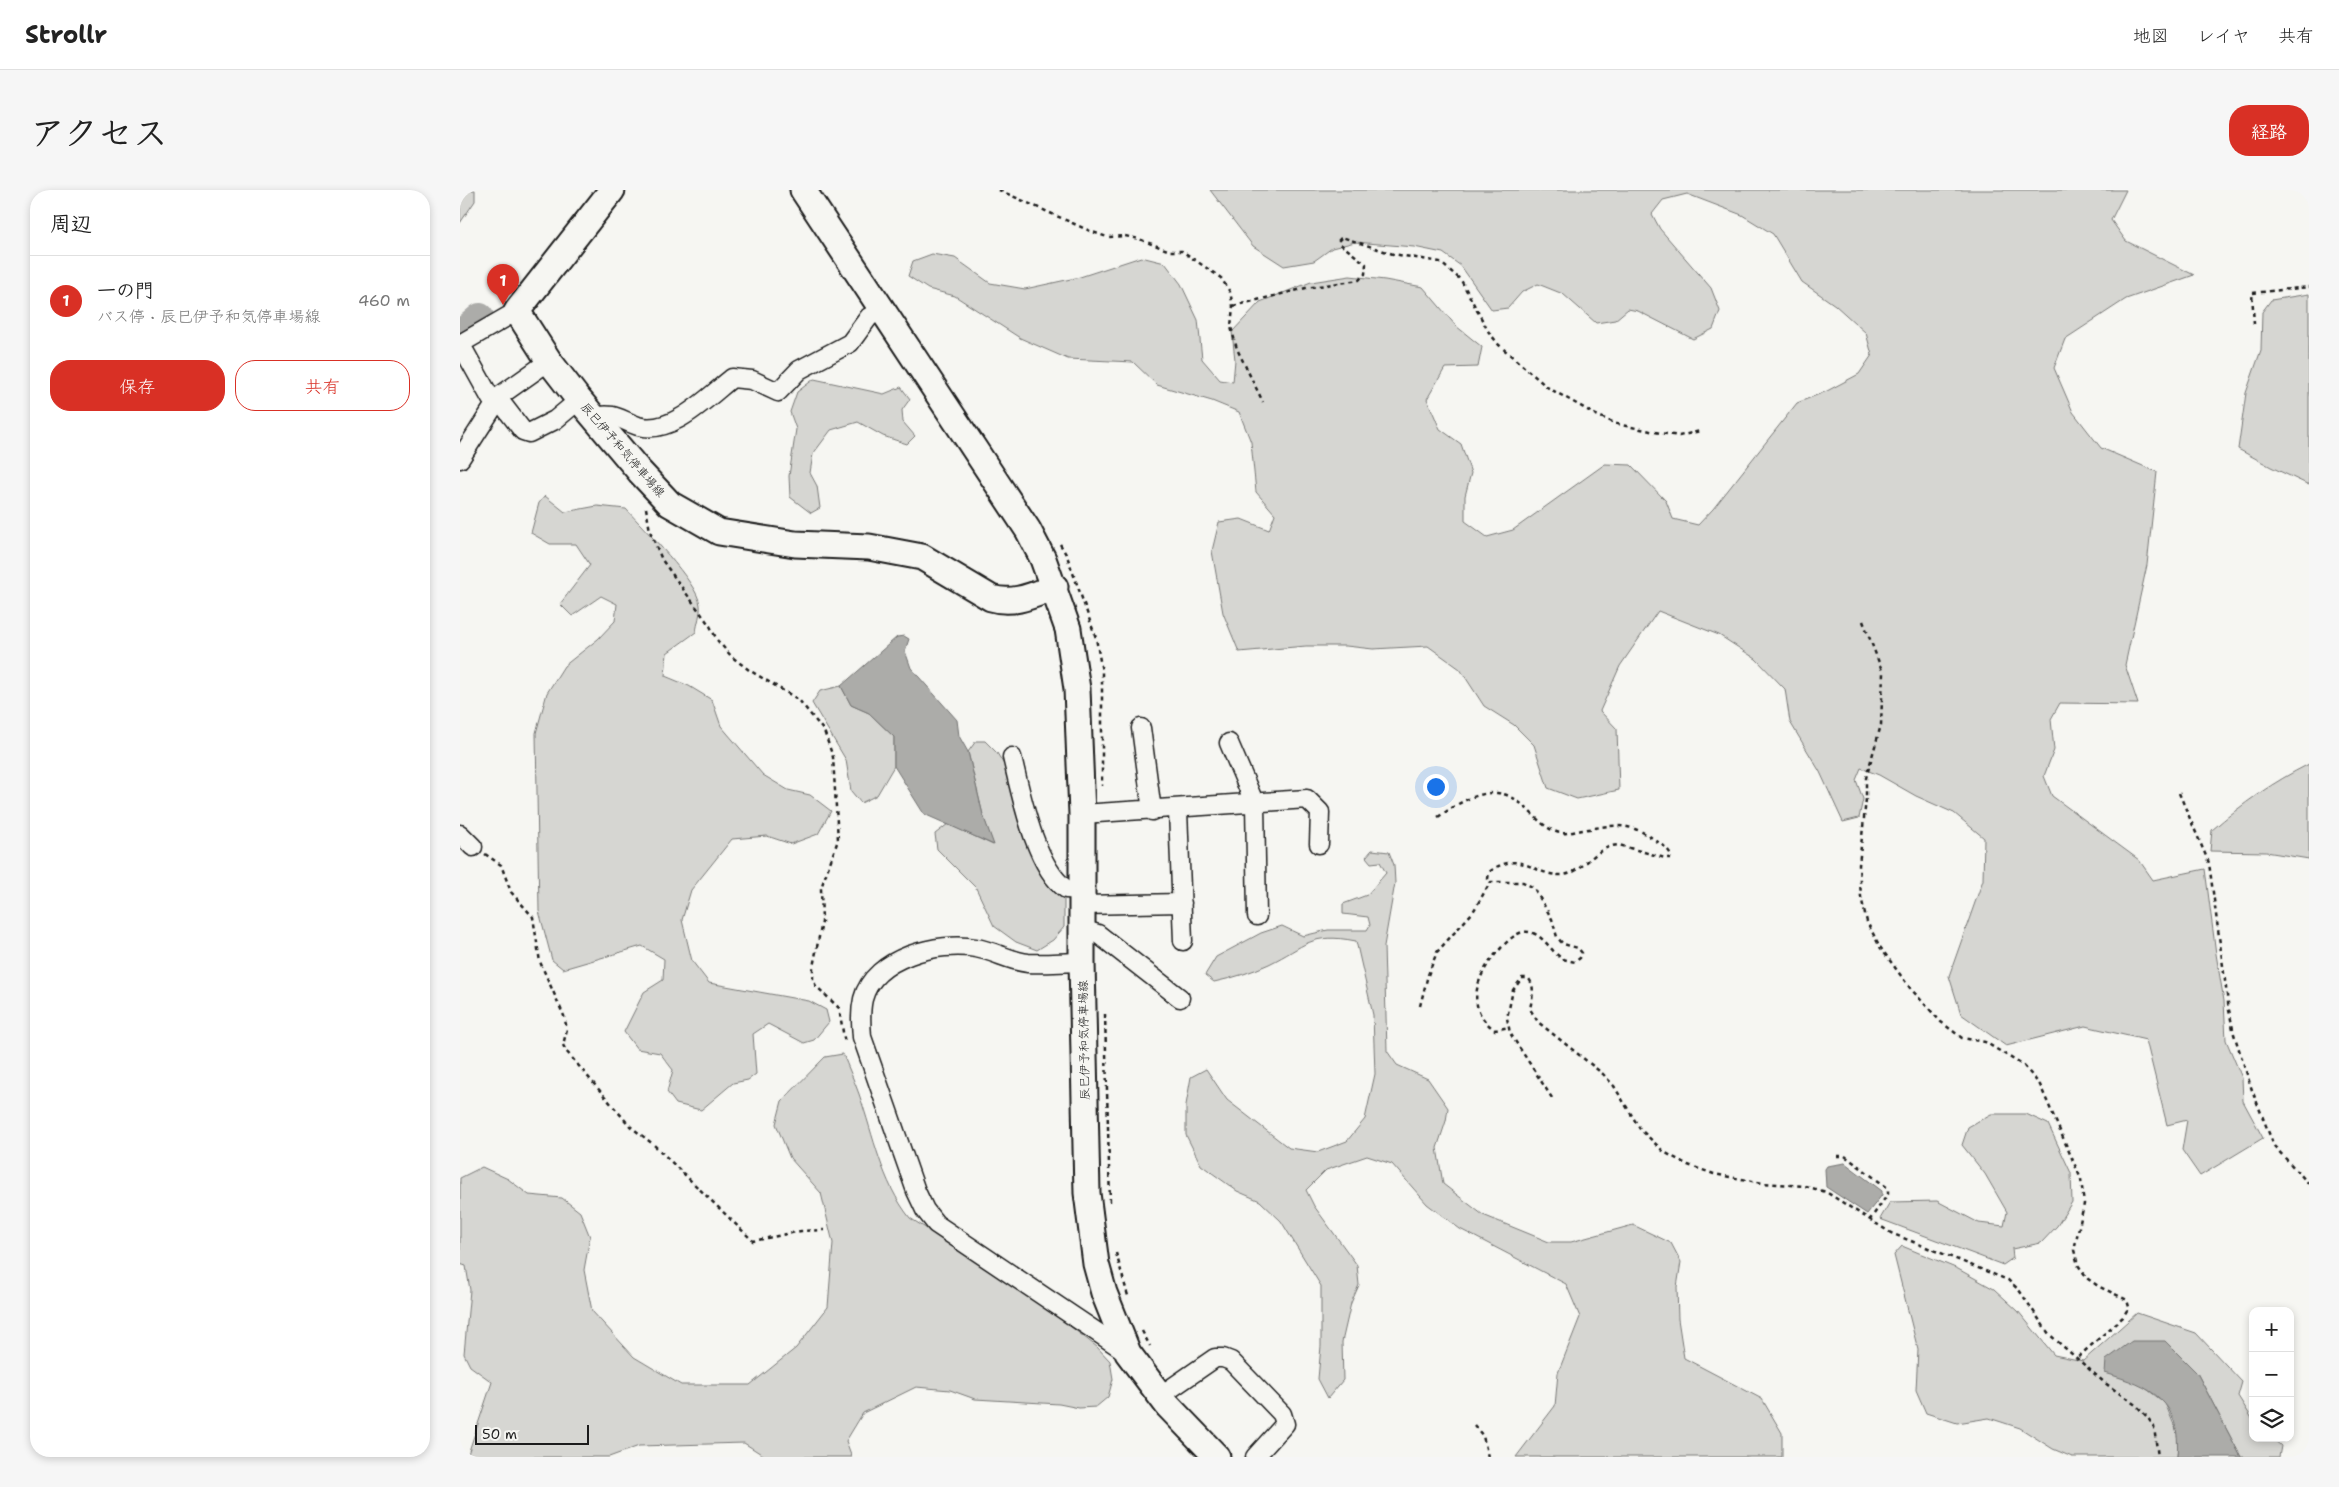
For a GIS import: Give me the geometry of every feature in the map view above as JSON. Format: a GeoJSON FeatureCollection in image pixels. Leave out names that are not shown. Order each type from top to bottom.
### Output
{"type":"FeatureCollection","features":[{"type":"Feature","properties":{"kind":"main road"},"geometry":{"type":"LineString","coordinates":[[517,311],[612,190]]}},
{"type":"Feature","properties":{"kind":"main road","name":"辰巳伊予和気停車場線"},"geometry":{"type":"LineString","coordinates":[[803,190],[1028,530],[1054,587],[1068,629],[1078,689],[1092,814],[1082,908],[1087,1193],[1091,1232],[1104,1293],[1139,1351],[1160,1396],[1217,1457]]}},
{"type":"Feature","properties":{"kind":"main road","name":"辰巳伊予和気停車場線"},"geometry":{"type":"LineString","coordinates":[[517,311],[550,361],[587,409],[653,486],[670,504],[719,532],[795,544],[868,547],[922,557],[991,598],[1003,602],[1017,601],[1054,587]]}},
{"type":"Feature","properties":{"kind":"street"},"geometry":{"type":"LineString","coordinates":[[517,311],[460,343],[491,398],[503,405],[523,430],[529,433],[555,420],[587,409],[651,429],[667,424],[707,400],[732,378],[752,380],[778,392],[799,370],[850,344],[869,317],[881,310]]}},
{"type":"Feature","properties":{"kind":"street"},"geometry":{"type":"LineString","coordinates":[[460,459],[501,395],[550,361]]}},
{"type":"Feature","properties":{"kind":"street"},"geometry":{"type":"LineString","coordinates":[[1141,728],[1152,811]]}},
{"type":"Feature","properties":{"kind":"street"},"geometry":{"type":"LineString","coordinates":[[1229,743],[1254,804],[1257,916]]}},
{"type":"Feature","properties":{"kind":"street"},"geometry":{"type":"LineString","coordinates":[[1012,757],[1039,851],[1050,874],[1082,908],[1098,934],[1180,998]]}},
{"type":"Feature","properties":{"kind":"street"},"geometry":{"type":"LineString","coordinates":[[1092,814],[1178,810],[1307,799],[1320,812],[1319,844]]}},
{"type":"Feature","properties":{"kind":"street"},"geometry":{"type":"LineString","coordinates":[[1178,810],[1184,941]]}},
{"type":"Feature","properties":{"kind":"street"},"geometry":{"type":"LineString","coordinates":[[460,834],[473,847]]}},
{"type":"Feature","properties":{"kind":"street"},"geometry":{"type":"LineString","coordinates":[[1082,908],[1182,903]]}},
{"type":"Feature","properties":{"kind":"street"},"geometry":{"type":"LineString","coordinates":[[1082,962],[1028,963],[977,948],[949,946],[919,950],[893,963],[875,979],[863,997],[860,1018],[862,1037],[916,1191],[924,1210],[936,1224],[1139,1351]]}},
{"type":"Feature","properties":{"kind":"street"},"geometry":{"type":"LineString","coordinates":[[1160,1396],[1215,1358],[1223,1358],[1230,1361],[1282,1414],[1285,1424],[1255,1457]]}},
{"type":"Feature","properties":{"kind":"path"},"geometry":{"type":"LineString","coordinates":[[999,190],[1090,231],[1107,236],[1139,238],[1170,251],[1182,251],[1221,278],[1230,292],[1233,306],[1231,327],[1237,349],[1263,402]]}},
{"type":"Feature","properties":{"kind":"path"},"geometry":{"type":"LineString","coordinates":[[1233,306],[1306,288],[1359,280],[1365,274],[1366,264],[1339,243],[1338,241],[1342,237],[1393,254],[1440,262],[1461,280],[1484,324],[1499,345],[1548,387],[1617,424],[1679,436],[1700,431]]}},
{"type":"Feature","properties":{"kind":"path"},"geometry":{"type":"LineString","coordinates":[[2254,324],[2252,293],[2309,287]]}},
{"type":"Feature","properties":{"kind":"path"},"geometry":{"type":"LineString","coordinates":[[653,486],[646,504],[650,531],[655,547],[662,560],[710,626],[717,640],[732,657],[749,670],[799,700],[824,731],[833,757],[838,840],[821,888],[822,922],[812,967],[813,980],[816,986],[839,1008],[847,1048],[852,1053],[869,1058]]}},
{"type":"Feature","properties":{"kind":"path"},"geometry":{"type":"LineString","coordinates":[[1056,540],[1067,556],[1096,638],[1102,672],[1092,814]]}},
{"type":"Feature","properties":{"kind":"path"},"geometry":{"type":"LineString","coordinates":[[1863,621],[1876,650],[1883,673],[1881,724],[1866,778],[1866,799],[1859,865],[1861,896],[1867,922],[1880,946],[1910,988],[1941,1022],[1962,1038],[1984,1042],[2024,1066],[2040,1084],[2081,1179],[2084,1204],[2074,1250],[2078,1265],[2088,1279],[2127,1300],[2129,1306],[2123,1316],[2077,1358]]}},
{"type":"Feature","properties":{"kind":"path"},"geometry":{"type":"LineString","coordinates":[[1438,817],[1473,797],[1486,793],[1500,794],[1516,799],[1557,832],[1571,832],[1620,824],[1632,827],[1652,838],[1668,850],[1671,855],[1670,858],[1665,858],[1619,845],[1605,847],[1570,873],[1561,875],[1523,862],[1510,862],[1489,872],[1488,879],[1491,882]]}},
{"type":"Feature","properties":{"kind":"path"},"geometry":{"type":"LineString","coordinates":[[2179,793],[2209,863],[2229,1010],[2234,1034],[2252,1090],[2274,1146],[2309,1184]]}},
{"type":"Feature","properties":{"kind":"path"},"geometry":{"type":"LineString","coordinates":[[473,847],[501,865],[512,892],[533,917],[540,962],[564,1016],[567,1029],[563,1045],[566,1051],[630,1126],[654,1145],[753,1241],[801,1231],[824,1230]]}},
{"type":"Feature","properties":{"kind":"path"},"geometry":{"type":"LineString","coordinates":[[1420,1006],[1428,975],[1437,952],[1473,912],[1491,882]]}},
{"type":"Feature","properties":{"kind":"path"},"geometry":{"type":"LineString","coordinates":[[1491,882],[1523,882],[1534,888],[1552,919],[1557,938],[1562,944],[1578,948],[1582,953],[1575,962],[1563,959],[1536,934],[1523,932],[1509,940],[1493,956],[1484,971],[1476,992],[1477,1009],[1486,1024],[1495,1030],[1509,1027]]}},
{"type":"Feature","properties":{"kind":"path"},"geometry":{"type":"LineString","coordinates":[[1552,1098],[1510,1033],[1507,1018],[1513,990],[1522,978],[1528,978],[1532,982],[1533,993],[1530,1009],[1538,1022],[1603,1074],[1614,1086],[1640,1129],[1664,1152],[1688,1165],[1714,1174],[1763,1183],[1805,1186],[1826,1192],[1869,1221],[1891,1233],[2008,1280],[2019,1290],[2049,1334],[2105,1383],[2137,1406],[2148,1418],[2154,1427],[2158,1457]]}},
{"type":"Feature","properties":{"kind":"path"},"geometry":{"type":"LineString","coordinates":[[1104,1005],[1110,1203]]}},
{"type":"Feature","properties":{"kind":"path"},"geometry":{"type":"LineString","coordinates":[[1837,1156],[1845,1156],[1888,1188],[1888,1194],[1869,1221]]}},
{"type":"Feature","properties":{"kind":"path"},"geometry":{"type":"LineString","coordinates":[[1116,1252],[1129,1298]]}},
{"type":"Feature","properties":{"kind":"path"},"geometry":{"type":"LineString","coordinates":[[1139,1324],[1139,1351]]}},
{"type":"Feature","properties":{"kind":"path"},"geometry":{"type":"LineString","coordinates":[[1474,1425],[1483,1436],[1488,1457]]}},
{"type":"Feature","properties":{"kind":"shaded area"},"geometry":{"type":"Polygon","coordinates":[[[460,190],[475,190],[475,201],[460,223],[460,190]]]}},
{"type":"Feature","properties":{"kind":"shaded area"},"geometry":{"type":"Polygon","coordinates":[[[1210,190],[2126,190],[2111,220],[2126,241],[2194,275],[2126,299],[2065,339],[2054,368],[2073,412],[2101,448],[2157,472],[2147,565],[2125,665],[2138,704],[2060,703],[2051,719],[2054,750],[2044,776],[2052,796],[2139,860],[2153,880],[2205,869],[2224,1001],[2226,1040],[2242,1078],[2243,1101],[2263,1138],[2200,1176],[2182,1150],[2187,1120],[2167,1125],[2146,1040],[2085,1026],[2006,1046],[1961,1014],[1949,976],[1983,880],[1984,838],[1954,813],[1916,796],[1879,775],[1861,768],[1856,780],[1863,799],[1859,818],[1843,822],[1820,772],[1790,722],[1785,689],[1756,659],[1719,635],[1658,611],[1620,666],[1600,711],[1617,729],[1619,790],[1577,799],[1548,788],[1534,745],[1514,725],[1484,706],[1460,669],[1428,646],[1373,649],[1346,646],[1306,646],[1239,652],[1223,613],[1212,551],[1219,522],[1241,519],[1269,530],[1275,514],[1256,492],[1251,442],[1239,412],[1212,401],[1157,385],[1133,362],[1068,359],[1020,338],[955,296],[928,289],[908,276],[913,261],[932,254],[955,258],[990,283],[1025,289],[1080,277],[1141,257],[1165,263],[1181,284],[1198,320],[1202,359],[1220,380],[1233,382],[1235,360],[1232,332],[1260,302],[1311,282],[1350,276],[1423,287],[1456,326],[1482,347],[1478,367],[1445,368],[1427,399],[1440,429],[1461,444],[1471,473],[1465,496],[1465,521],[1487,537],[1513,530],[1605,464],[1631,465],[1666,501],[1673,519],[1698,525],[1713,509],[1797,403],[1827,391],[1859,374],[1872,355],[1866,333],[1835,305],[1802,282],[1773,234],[1742,215],[1687,194],[1663,200],[1652,214],[1660,229],[1711,288],[1720,311],[1713,329],[1693,339],[1638,311],[1628,309],[1615,320],[1596,323],[1563,294],[1538,284],[1522,292],[1508,308],[1492,310],[1461,266],[1443,253],[1414,247],[1355,242],[1332,248],[1314,261],[1284,266],[1253,246],[1210,190]]]}},
{"type":"Feature","properties":{"kind":"shaded area"},"geometry":{"type":"Polygon","coordinates":[[[2309,294],[2309,485],[2238,449],[2246,393],[2261,350],[2262,312],[2271,300],[2309,294]]]}},
{"type":"Feature","properties":{"kind":"shaded area"},"geometry":{"type":"Polygon","coordinates":[[[814,379],[884,394],[901,387],[910,399],[902,410],[903,422],[915,436],[907,444],[883,436],[858,422],[831,430],[813,454],[810,473],[817,486],[820,508],[811,513],[790,497],[789,476],[796,429],[790,412],[797,392],[814,379]]]}},
{"type":"Feature","properties":{"kind":"shaded area"},"geometry":{"type":"Polygon","coordinates":[[[545,496],[565,512],[597,506],[626,509],[656,542],[690,583],[700,605],[696,632],[667,653],[665,676],[689,686],[712,700],[721,726],[763,775],[788,790],[810,795],[831,811],[818,834],[791,844],[767,836],[732,839],[691,890],[682,920],[692,961],[709,983],[809,1001],[826,1010],[829,1022],[814,1040],[804,1043],[768,1024],[753,1034],[756,1074],[748,1080],[733,1083],[701,1110],[676,1104],[667,1092],[673,1070],[660,1053],[637,1049],[624,1032],[644,992],[663,980],[664,959],[642,946],[563,969],[552,960],[539,911],[536,733],[547,693],[564,666],[598,639],[615,621],[617,604],[601,596],[572,616],[560,604],[590,565],[576,544],[550,544],[531,533],[539,503],[545,496]]]}},
{"type":"Feature","properties":{"kind":"shaded area"},"geometry":{"type":"Polygon","coordinates":[[[904,636],[909,639],[905,651],[911,668],[957,720],[959,736],[968,752],[983,815],[994,845],[924,814],[894,766],[894,737],[869,713],[851,705],[841,686],[897,637],[904,636]]]}},
{"type":"Feature","properties":{"kind":"shaded area"},"geometry":{"type":"Polygon","coordinates":[[[841,686],[851,705],[869,713],[894,737],[894,766],[877,795],[861,803],[851,791],[846,760],[812,703],[820,691],[841,686]]]}},
{"type":"Feature","properties":{"kind":"shaded area"},"geometry":{"type":"Polygon","coordinates":[[[976,741],[985,741],[997,753],[1006,768],[1064,896],[1064,927],[1053,940],[1037,950],[1016,942],[994,926],[976,888],[937,849],[935,834],[948,824],[993,845],[983,815],[968,752],[976,741]]]}},
{"type":"Feature","properties":{"kind":"shaded area"},"geometry":{"type":"Polygon","coordinates":[[[2309,764],[2309,859],[2266,852],[2210,851],[2212,830],[2258,794],[2309,764]]]}},
{"type":"Feature","properties":{"kind":"shaded area"},"geometry":{"type":"Polygon","coordinates":[[[1372,850],[1389,852],[1394,865],[1395,883],[1384,946],[1387,1051],[1397,1065],[1428,1079],[1448,1108],[1446,1121],[1437,1148],[1443,1184],[1483,1215],[1549,1242],[1571,1242],[1633,1225],[1671,1243],[1681,1262],[1677,1287],[1678,1319],[1684,1358],[1762,1399],[1782,1433],[1782,1457],[1516,1457],[1555,1406],[1558,1373],[1580,1317],[1566,1284],[1460,1229],[1427,1204],[1392,1164],[1367,1156],[1326,1170],[1306,1190],[1314,1206],[1357,1265],[1359,1285],[1351,1303],[1342,1342],[1343,1380],[1328,1398],[1318,1379],[1321,1346],[1321,1286],[1281,1221],[1260,1201],[1237,1191],[1201,1165],[1186,1135],[1186,1105],[1191,1077],[1206,1069],[1227,1100],[1289,1148],[1318,1152],[1347,1141],[1365,1119],[1375,1074],[1373,1015],[1356,941],[1328,938],[1309,942],[1256,970],[1228,979],[1214,982],[1205,975],[1216,957],[1261,933],[1282,926],[1303,936],[1328,930],[1367,930],[1370,925],[1368,917],[1343,914],[1343,904],[1367,895],[1386,873],[1380,862],[1371,863],[1366,857],[1372,850]]]}},
{"type":"Feature","properties":{"kind":"shaded area"},"geometry":{"type":"Polygon","coordinates":[[[843,1054],[859,1094],[885,1174],[900,1204],[910,1218],[1030,1295],[1097,1347],[1110,1361],[1113,1379],[1108,1397],[1096,1407],[1079,1408],[1059,1404],[975,1399],[950,1390],[916,1387],[863,1413],[846,1441],[852,1457],[766,1457],[744,1443],[639,1446],[609,1457],[467,1457],[492,1382],[470,1366],[464,1354],[470,1290],[466,1266],[460,1264],[460,1178],[482,1167],[508,1179],[529,1195],[562,1198],[580,1212],[590,1237],[584,1270],[592,1311],[634,1357],[681,1385],[750,1385],[796,1348],[828,1307],[833,1243],[821,1193],[790,1158],[776,1124],[782,1101],[825,1057],[843,1054]]]}},
{"type":"Feature","properties":{"kind":"shaded area"},"geometry":{"type":"Polygon","coordinates":[[[1991,1114],[2026,1114],[2048,1124],[2071,1173],[2072,1202],[2057,1226],[2041,1243],[2012,1249],[2013,1258],[2003,1265],[1880,1219],[1890,1202],[1937,1201],[1979,1223],[2004,1226],[2007,1212],[1985,1174],[1962,1145],[1968,1127],[1991,1114]]]}},
{"type":"Feature","properties":{"kind":"shaded area"},"geometry":{"type":"Polygon","coordinates":[[[1845,1163],[1882,1191],[1882,1195],[1867,1214],[1826,1187],[1825,1169],[1827,1166],[1845,1163]]]}},
{"type":"Feature","properties":{"kind":"shaded area"},"geometry":{"type":"Polygon","coordinates":[[[1902,1246],[1958,1269],[1994,1289],[2018,1311],[2054,1355],[2083,1361],[2137,1313],[2196,1333],[2242,1382],[2238,1396],[2249,1414],[2249,1442],[2276,1442],[2281,1446],[2279,1457],[2241,1457],[2197,1373],[2140,1384],[2165,1403],[2179,1437],[2177,1457],[2072,1457],[2053,1449],[2020,1428],[1989,1418],[1957,1423],[1926,1413],[1916,1390],[1918,1350],[1894,1255],[1902,1246]]]}},
{"type":"Feature","properties":{"kind":"shaded area"},"geometry":{"type":"Polygon","coordinates":[[[2132,1341],[2165,1341],[2197,1373],[2241,1457],[2177,1457],[2177,1438],[2174,1422],[2169,1410],[2160,1399],[2137,1384],[2105,1373],[2106,1360],[2132,1341]]]}},
{"type":"Feature","properties":{"kind":"waterway"},"geometry":{"type":"LineString","coordinates":[[460,334],[480,317]]}},
{"type":"Feature","properties":{"kind":"place","name":"一の門"},"geometry":{"type":"Point","coordinates":[503,305]}}]}
